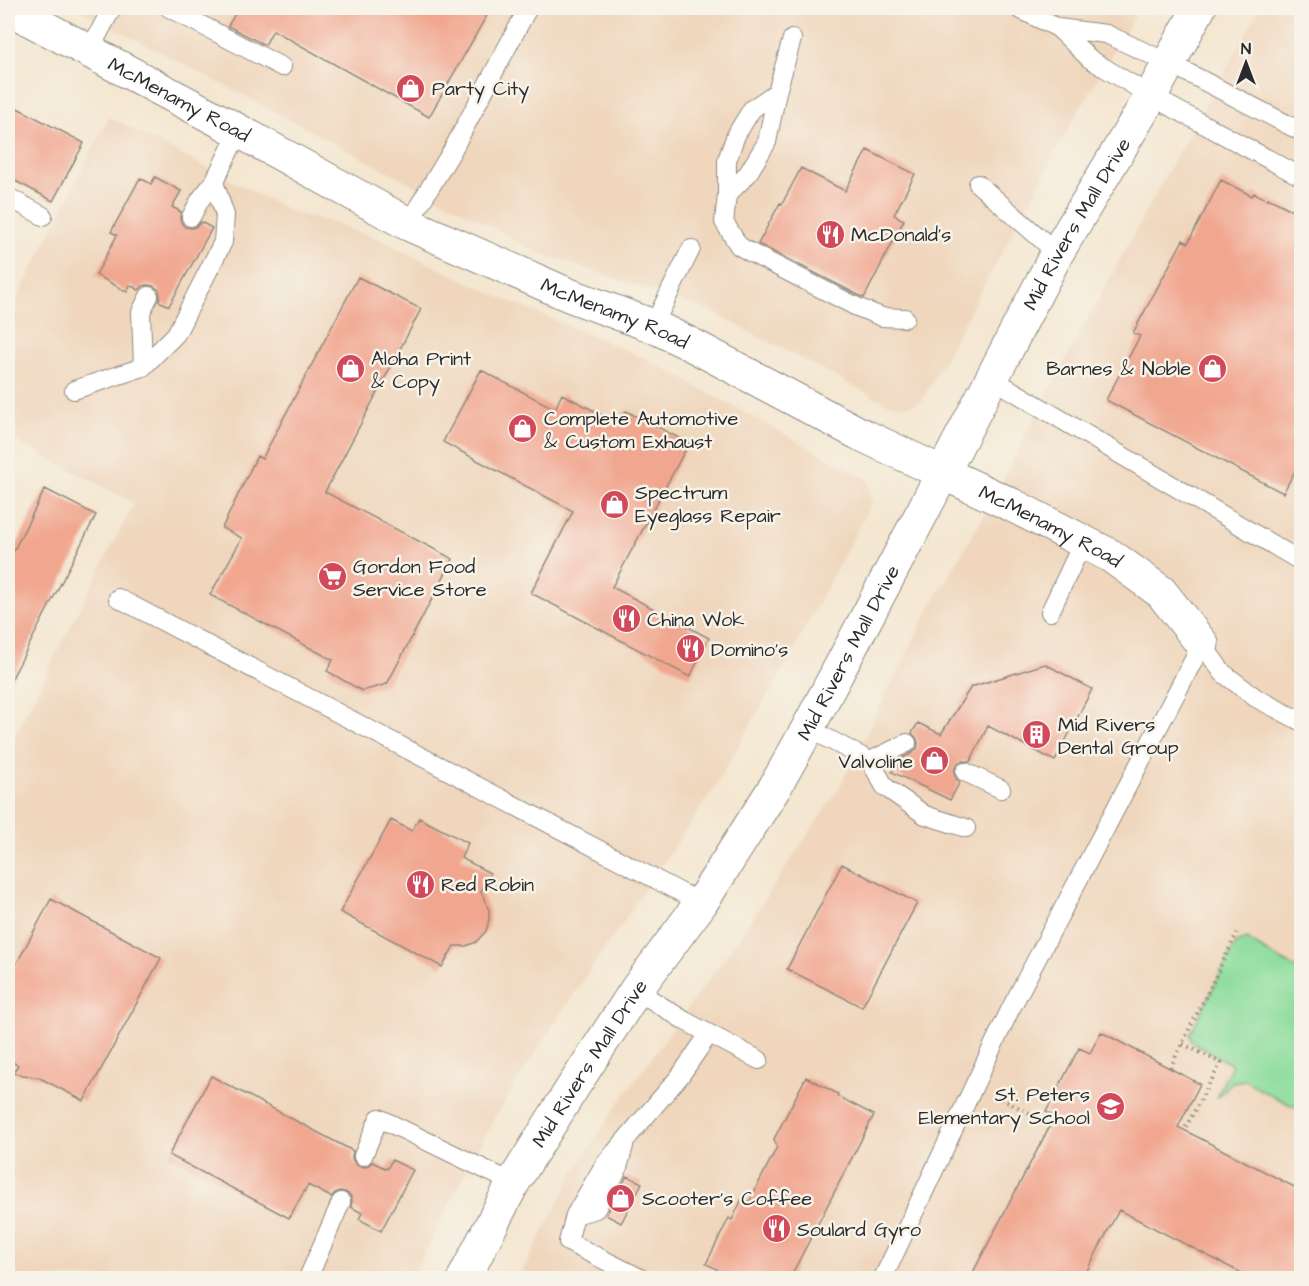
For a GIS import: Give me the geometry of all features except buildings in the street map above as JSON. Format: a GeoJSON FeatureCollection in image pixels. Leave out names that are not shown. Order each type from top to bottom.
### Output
{"type":"FeatureCollection","features":[{"type":"Feature","properties":{"kind":"main road","name":"McMenamy Road"},"geometry":{"type":"LineString","coordinates":[[8,8],[408,224],[570,295],[653,326],[858,433],[1011,505],[1111,556],[1161,592],[1202,644]]}},
{"type":"Feature","properties":{"kind":"main road","name":"Mid Rivers Mall Drive"},"geometry":{"type":"LineString","coordinates":[[464,1278],[513,1183],[571,1090],[636,990],[701,903],[775,787],[1057,253],[1151,96],[1198,8]]}},
{"type":"Feature","properties":{"kind":"lane"},"geometry":{"type":"LineString","coordinates":[[88,51],[112,8]]}},
{"type":"Feature","properties":{"kind":"lane"},"geometry":{"type":"LineString","coordinates":[[169,8],[282,67]]}},
{"type":"Feature","properties":{"kind":"lane"},"geometry":{"type":"LineString","coordinates":[[408,224],[452,151],[528,8]]}},
{"type":"Feature","properties":{"kind":"lane"},"geometry":{"type":"LineString","coordinates":[[1017,8],[1058,28],[1090,59],[1151,96],[1296,174],[1302,174]]}},
{"type":"Feature","properties":{"kind":"lane"},"geometry":{"type":"LineString","coordinates":[[1058,28],[1106,34],[1169,63],[1302,132]]}},
{"type":"Feature","properties":{"kind":"lane"},"geometry":{"type":"LineString","coordinates":[[727,195],[747,175],[767,142],[777,93],[792,39]]}},
{"type":"Feature","properties":{"kind":"lane"},"geometry":{"type":"LineString","coordinates":[[777,93],[752,109],[736,135],[727,160],[724,222],[739,246],[857,307],[882,317],[905,318]]}},
{"type":"Feature","properties":{"kind":"lane"},"geometry":{"type":"LineString","coordinates":[[191,217],[200,200],[214,182],[239,131]]}},
{"type":"Feature","properties":{"kind":"lane"},"geometry":{"type":"LineString","coordinates":[[74,390],[143,367],[176,334],[223,242],[225,215],[214,182]]}},
{"type":"Feature","properties":{"kind":"lane"},"geometry":{"type":"LineString","coordinates":[[978,184],[1057,253]]}},
{"type":"Feature","properties":{"kind":"lane"},"geometry":{"type":"LineString","coordinates":[[8,197],[43,216]]}},
{"type":"Feature","properties":{"kind":"lane"},"geometry":{"type":"LineString","coordinates":[[653,326],[691,249]]}},
{"type":"Feature","properties":{"kind":"lane"},"geometry":{"type":"LineString","coordinates":[[143,367],[141,312],[149,296]]}},
{"type":"Feature","properties":{"kind":"lane"},"geometry":{"type":"LineString","coordinates":[[991,378],[1302,562]]}},
{"type":"Feature","properties":{"kind":"lane"},"geometry":{"type":"LineString","coordinates":[[1050,612],[1083,542]]}},
{"type":"Feature","properties":{"kind":"lane"},"geometry":{"type":"LineString","coordinates":[[118,598],[701,903]]}},
{"type":"Feature","properties":{"kind":"lane"},"geometry":{"type":"LineString","coordinates":[[883,1278],[1010,1010],[1202,644],[1223,673],[1256,698],[1302,722]]}},
{"type":"Feature","properties":{"kind":"lane"},"geometry":{"type":"LineString","coordinates":[[808,728],[870,761],[885,787],[926,815],[966,828]]}},
{"type":"Feature","properties":{"kind":"lane"},"geometry":{"type":"LineString","coordinates":[[870,761],[907,743]]}},
{"type":"Feature","properties":{"kind":"lane"},"geometry":{"type":"LineString","coordinates":[[965,772],[1001,789]]}},
{"type":"Feature","properties":{"kind":"lane"},"geometry":{"type":"LineString","coordinates":[[636,990],[685,1021],[759,1060]]}},
{"type":"Feature","properties":{"kind":"lane"},"geometry":{"type":"LineString","coordinates":[[640,1278],[568,1242],[575,1215],[596,1209],[617,1171],[627,1139],[680,1076],[709,1034]]}},
{"type":"Feature","properties":{"kind":"lane"},"geometry":{"type":"LineString","coordinates":[[363,1156],[378,1118],[513,1183]]}},
{"type":"Feature","properties":{"kind":"lane"},"geometry":{"type":"LineString","coordinates":[[308,1278],[341,1202]]}},
{"type":"Feature","properties":{"kind":"path"},"geometry":{"type":"LineString","coordinates":[[1170,1068],[1237,933]]}},
{"type":"Feature","properties":{"kind":"path"},"geometry":{"type":"LineString","coordinates":[[1183,1044],[1221,1063],[1184,1130]]}},
{"type":"Feature","properties":{"kind":"path"},"geometry":{"type":"LineString","coordinates":[[974,1085],[1051,1124]]}},
{"type":"Feature","properties":{"kind":"shaded area"},"geometry":{"type":"Polygon","coordinates":[[[82,8],[1139,8],[1075,117],[927,391],[920,402],[907,406],[889,404],[878,399],[710,311],[535,251],[460,209],[80,10],[82,8]]]}},
{"type":"Feature","properties":{"kind":"shaded area"},"geometry":{"type":"Polygon","coordinates":[[[1259,8],[1301,8],[1301,1278],[519,1278],[576,1169],[617,1105],[739,938],[839,788],[931,606],[996,495],[1065,361],[1259,8]]]}},
{"type":"Feature","properties":{"kind":"shaded area"},"geometry":{"type":"Polygon","coordinates":[[[109,117],[294,213],[324,220],[376,238],[497,296],[643,357],[867,479],[872,502],[771,692],[715,787],[563,1010],[496,1115],[411,1278],[8,1278],[8,748],[134,503],[8,437],[8,317],[109,117]]]}},
{"type":"Feature","properties":{"kind":"green space"},"geometry":{"type":"Polygon","coordinates":[[[1247,939],[1301,971],[1301,1110],[1245,1080],[1233,1082],[1216,1098],[1232,1065],[1192,1042],[1190,1034],[1236,943],[1247,939]]]}},
{"type":"Feature","properties":{"kind":"place","name":"Party City"},"geometry":{"type":"Point","coordinates":[411,88]}},
{"type":"Feature","properties":{"kind":"place","name":"McDonald's"},"geometry":{"type":"Point","coordinates":[830,234]}},
{"type":"Feature","properties":{"kind":"place","name":"Barnes & Noble"},"geometry":{"type":"Point","coordinates":[1212,368]}},
{"type":"Feature","properties":{"kind":"place","name":"Aloha Print & Copy"},"geometry":{"type":"Point","coordinates":[350,369]}},
{"type":"Feature","properties":{"kind":"place","name":"Complete Automotive & Custom Exhaust"},"geometry":{"type":"Point","coordinates":[523,429]}},
{"type":"Feature","properties":{"kind":"place","name":"Spectrum Eyeglass Repair"},"geometry":{"type":"Point","coordinates":[614,504]}},
{"type":"Feature","properties":{"kind":"place","name":"Gordon Food Service Store"},"geometry":{"type":"Point","coordinates":[332,577]}},
{"type":"Feature","properties":{"kind":"place","name":"China Wok"},"geometry":{"type":"Point","coordinates":[626,619]}},
{"type":"Feature","properties":{"kind":"place","name":"Domino's"},"geometry":{"type":"Point","coordinates":[690,649]}},
{"type":"Feature","properties":{"kind":"place","name":"Mid Rivers Dental Group"},"geometry":{"type":"Point","coordinates":[1037,735]}},
{"type":"Feature","properties":{"kind":"place","name":"Valvoline"},"geometry":{"type":"Point","coordinates":[934,761]}},
{"type":"Feature","properties":{"kind":"place","name":"Red Robin"},"geometry":{"type":"Point","coordinates":[420,884]}},
{"type":"Feature","properties":{"kind":"place","name":"St. Peters Elementary School"},"geometry":{"type":"Point","coordinates":[1111,1106]}},
{"type":"Feature","properties":{"kind":"place","name":"Scooter's Coffee"},"geometry":{"type":"Point","coordinates":[621,1198]}},
{"type":"Feature","properties":{"kind":"place","name":"Soulard Gyro"},"geometry":{"type":"Point","coordinates":[776,1229]}}]}
